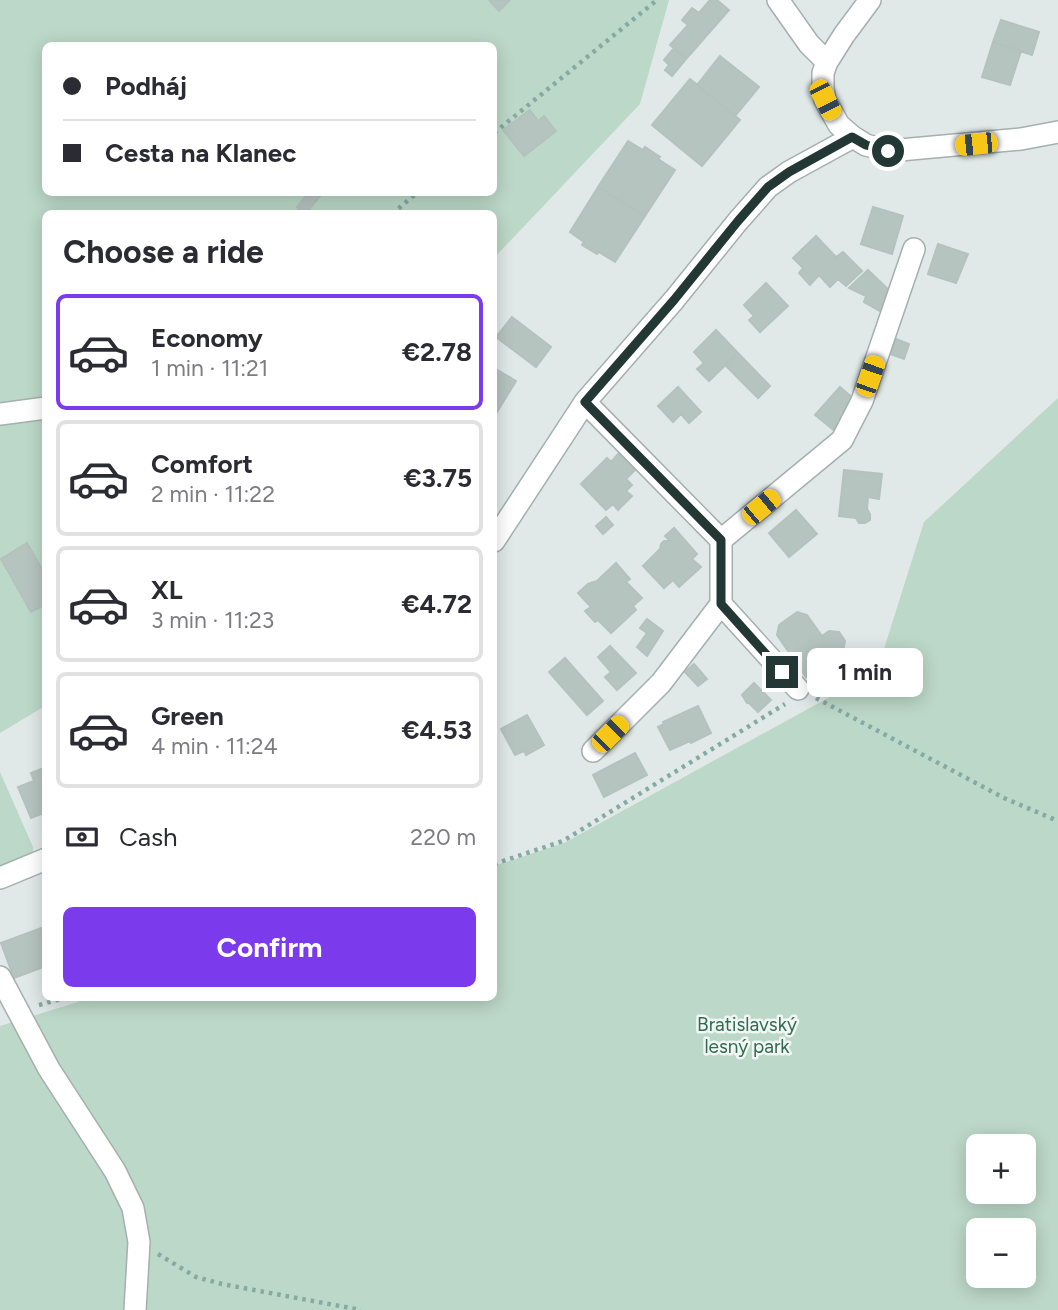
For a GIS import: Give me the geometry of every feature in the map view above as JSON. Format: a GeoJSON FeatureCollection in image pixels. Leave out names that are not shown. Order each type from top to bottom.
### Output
{"type":"FeatureCollection","features":[{"type":"Feature","properties":{"kind":"street"},"geometry":{"type":"LineString","coordinates":[[778,0],[810,44],[827,62]]}},
{"type":"Feature","properties":{"kind":"street"},"geometry":{"type":"LineString","coordinates":[[870,0],[827,62],[823,81],[825,100],[839,125],[852,137],[866,145],[888,151],[1021,139],[1058,132]]}},
{"type":"Feature","properties":{"kind":"street"},"geometry":{"type":"LineString","coordinates":[[497,536],[585,402],[768,187],[789,172],[852,137]]}},
{"type":"Feature","properties":{"kind":"street"},"geometry":{"type":"LineString","coordinates":[[721,540],[842,440],[862,401],[915,249]]}},
{"type":"Feature","properties":{"kind":"street"},"geometry":{"type":"LineString","coordinates":[[585,402],[721,540],[721,604],[660,683],[593,751]]}},
{"type":"Feature","properties":{"kind":"street"},"geometry":{"type":"LineString","coordinates":[[0,414],[42,409]]}},
{"type":"Feature","properties":{"kind":"street"},"geometry":{"type":"LineString","coordinates":[[721,604],[798,688]]}},
{"type":"Feature","properties":{"kind":"street"},"geometry":{"type":"LineString","coordinates":[[0,878],[42,861]]}},
{"type":"Feature","properties":{"kind":"street"},"geometry":{"type":"LineString","coordinates":[[0,977],[49,1069],[115,1171],[132,1208],[139,1242],[135,1310]]}},
{"type":"Feature","properties":{"kind":"path"},"geometry":{"type":"LineString","coordinates":[[497,130],[657,0]]}},
{"type":"Feature","properties":{"kind":"path"},"geometry":{"type":"LineString","coordinates":[[397,210],[413,196]]}},
{"type":"Feature","properties":{"kind":"path"},"geometry":{"type":"LineString","coordinates":[[497,862],[563,841],[786,703],[798,688],[1004,797],[1058,821]]}},
{"type":"Feature","properties":{"kind":"path"},"geometry":{"type":"LineString","coordinates":[[139,1242],[196,1277],[361,1310]]}},
{"type":"Feature","properties":{"kind":"green space"},"geometry":{"type":"Polygon","coordinates":[[[0,0],[669,0],[640,104],[497,255],[497,210],[42,210],[42,708],[0,733],[0,0]]]}},
{"type":"Feature","properties":{"kind":"green space","name":"Bratislavský lesný park"},"geometry":{"type":"Polygon","coordinates":[[[1058,398],[1058,1310],[0,1310],[0,1026],[81,1001],[497,1001],[497,865],[564,843],[877,671],[924,522],[1058,398]]]}},
{"type":"Feature","properties":{"kind":"green space"},"geometry":{"type":"Polygon","coordinates":[[[0,772],[33,847],[32,866],[0,878],[0,772]]]}},
{"type":"Feature","properties":{"kind":"building"},"geometry":{"type":"Polygon","coordinates":[[[489,0],[510,0],[499,11],[489,0]]]}},
{"type":"Feature","properties":{"kind":"building"},"geometry":{"type":"Polygon","coordinates":[[[710,0],[717,0],[729,10],[686,59],[670,45],[688,25],[682,20],[692,8],[699,13],[710,0]]]}},
{"type":"Feature","properties":{"kind":"building"},"geometry":{"type":"Polygon","coordinates":[[[1001,20],[1039,32],[1032,55],[993,42],[1001,20]]]}},
{"type":"Feature","properties":{"kind":"building"},"geometry":{"type":"Polygon","coordinates":[[[993,42],[1021,51],[1010,85],[982,77],[993,42]]]}},
{"type":"Feature","properties":{"kind":"building"},"geometry":{"type":"Polygon","coordinates":[[[674,48],[686,59],[672,76],[665,70],[669,65],[664,60],[674,48]]]}},
{"type":"Feature","properties":{"kind":"building"},"geometry":{"type":"Polygon","coordinates":[[[720,56],[759,87],[735,116],[697,85],[720,56]]]}},
{"type":"Feature","properties":{"kind":"building"},"geometry":{"type":"Polygon","coordinates":[[[690,79],[740,120],[702,166],[652,125],[690,79]]]}},
{"type":"Feature","properties":{"kind":"building"},"geometry":{"type":"Polygon","coordinates":[[[530,110],[538,121],[544,116],[556,131],[524,156],[503,130],[530,110]]]}},
{"type":"Feature","properties":{"kind":"building"},"geometry":{"type":"Polygon","coordinates":[[[628,141],[643,150],[645,147],[675,170],[645,216],[598,187],[628,141]]]}},
{"type":"Feature","properties":{"kind":"building"},"geometry":{"type":"Polygon","coordinates":[[[598,187],[645,216],[615,262],[582,245],[584,242],[570,232],[598,187]]]}},
{"type":"Feature","properties":{"kind":"building"},"geometry":{"type":"Polygon","coordinates":[[[306,196],[320,196],[308,210],[297,207],[306,196]]]}},
{"type":"Feature","properties":{"kind":"building"},"geometry":{"type":"Polygon","coordinates":[[[873,207],[903,216],[892,254],[861,244],[873,207]]]}},
{"type":"Feature","properties":{"kind":"building"},"geometry":{"type":"Polygon","coordinates":[[[816,236],[836,257],[843,252],[862,271],[846,286],[838,279],[830,287],[819,275],[810,285],[799,273],[803,268],[793,258],[816,236]]]}},
{"type":"Feature","properties":{"kind":"building"},"geometry":{"type":"Polygon","coordinates":[[[938,244],[968,254],[956,283],[928,274],[938,244]]]}},
{"type":"Feature","properties":{"kind":"building"},"geometry":{"type":"Polygon","coordinates":[[[868,270],[892,293],[885,314],[864,302],[866,296],[849,288],[868,270]]]}},
{"type":"Feature","properties":{"kind":"building"},"geometry":{"type":"Polygon","coordinates":[[[766,283],[788,306],[760,332],[749,320],[754,316],[744,305],[766,283]]]}},
{"type":"Feature","properties":{"kind":"building"},"geometry":{"type":"Polygon","coordinates":[[[512,317],[551,347],[536,367],[497,336],[512,317]]]}},
{"type":"Feature","properties":{"kind":"building"},"geometry":{"type":"Polygon","coordinates":[[[716,330],[738,353],[709,381],[697,369],[704,363],[694,352],[716,330]]]}},
{"type":"Feature","properties":{"kind":"building"},"geometry":{"type":"Polygon","coordinates":[[[896,339],[909,344],[904,359],[890,354],[896,339]]]}},
{"type":"Feature","properties":{"kind":"building"},"geometry":{"type":"Polygon","coordinates":[[[738,353],[770,386],[758,398],[725,365],[738,353]]]}},
{"type":"Feature","properties":{"kind":"building"},"geometry":{"type":"Polygon","coordinates":[[[497,370],[516,381],[497,412],[497,370]]]}},
{"type":"Feature","properties":{"kind":"building"},"geometry":{"type":"Polygon","coordinates":[[[678,387],[701,412],[689,423],[681,414],[673,422],[658,406],[678,387]]]}},
{"type":"Feature","properties":{"kind":"building"},"geometry":{"type":"Polygon","coordinates":[[[840,387],[855,400],[836,432],[815,415],[840,387]]]}},
{"type":"Feature","properties":{"kind":"building"},"geometry":{"type":"Polygon","coordinates":[[[619,453],[635,470],[626,479],[632,485],[626,491],[632,496],[618,510],[613,504],[606,510],[581,484],[607,458],[611,462],[619,453]]]}},
{"type":"Feature","properties":{"kind":"building"},"geometry":{"type":"Polygon","coordinates":[[[844,470],[882,474],[879,499],[868,497],[870,520],[865,523],[859,523],[856,518],[839,516],[844,470]]]}},
{"type":"Feature","properties":{"kind":"building"},"geometry":{"type":"Polygon","coordinates":[[[796,510],[817,534],[789,557],[769,533],[796,510]]]}},
{"type":"Feature","properties":{"kind":"building"},"geometry":{"type":"Polygon","coordinates":[[[606,517],[613,525],[603,534],[596,526],[606,517]]]}},
{"type":"Feature","properties":{"kind":"building"},"geometry":{"type":"Polygon","coordinates":[[[674,528],[697,554],[692,559],[701,567],[679,587],[673,580],[664,588],[643,566],[664,541],[670,541],[665,536],[674,528]]]}},
{"type":"Feature","properties":{"kind":"building"},"geometry":{"type":"Polygon","coordinates":[[[27,543],[42,569],[42,606],[31,612],[1,559],[27,543]]]}},
{"type":"Feature","properties":{"kind":"building"},"geometry":{"type":"Polygon","coordinates":[[[616,563],[630,579],[626,582],[642,598],[633,606],[636,610],[611,633],[585,611],[591,607],[578,593],[588,584],[597,581],[616,563]]]}},
{"type":"Feature","properties":{"kind":"building"},"geometry":{"type":"Polygon","coordinates":[[[797,612],[807,615],[822,636],[829,631],[839,632],[845,641],[843,651],[806,677],[777,635],[779,625],[797,612]]]}},
{"type":"Feature","properties":{"kind":"building"},"geometry":{"type":"Polygon","coordinates":[[[647,619],[663,631],[647,656],[637,647],[647,633],[640,628],[647,619]]]}},
{"type":"Feature","properties":{"kind":"building"},"geometry":{"type":"Polygon","coordinates":[[[610,646],[636,673],[617,690],[605,677],[611,672],[598,657],[610,646]]]}},
{"type":"Feature","properties":{"kind":"building"},"geometry":{"type":"Polygon","coordinates":[[[565,658],[603,701],[587,715],[549,672],[565,658]]]}},
{"type":"Feature","properties":{"kind":"building"},"geometry":{"type":"Polygon","coordinates":[[[694,664],[707,679],[698,686],[685,672],[694,664]]]}},
{"type":"Feature","properties":{"kind":"building"},"geometry":{"type":"Polygon","coordinates":[[[754,683],[771,700],[758,712],[742,695],[754,683]]]}},
{"type":"Feature","properties":{"kind":"building"},"geometry":{"type":"Polygon","coordinates":[[[698,706],[711,733],[670,750],[658,727],[664,724],[663,722],[698,706]]]}},
{"type":"Feature","properties":{"kind":"building"},"geometry":{"type":"Polygon","coordinates":[[[527,715],[544,745],[526,755],[524,751],[515,755],[501,729],[527,715]]]}},
{"type":"Feature","properties":{"kind":"building"},"geometry":{"type":"Polygon","coordinates":[[[635,753],[647,775],[604,797],[593,775],[635,753]]]}},
{"type":"Feature","properties":{"kind":"building"},"geometry":{"type":"Polygon","coordinates":[[[42,769],[42,814],[31,818],[18,787],[34,781],[31,773],[42,769]]]}},
{"type":"Feature","properties":{"kind":"building"},"geometry":{"type":"Polygon","coordinates":[[[42,928],[42,968],[14,978],[1,943],[42,928]]]}},
{"type":"Feature","properties":{"kind":"route"},"geometry":{"type":"LineString","coordinates":[[782,672],[721,604],[721,540],[585,402],[768,187],[789,172],[852,137],[866,145],[888,151]]}}]}
